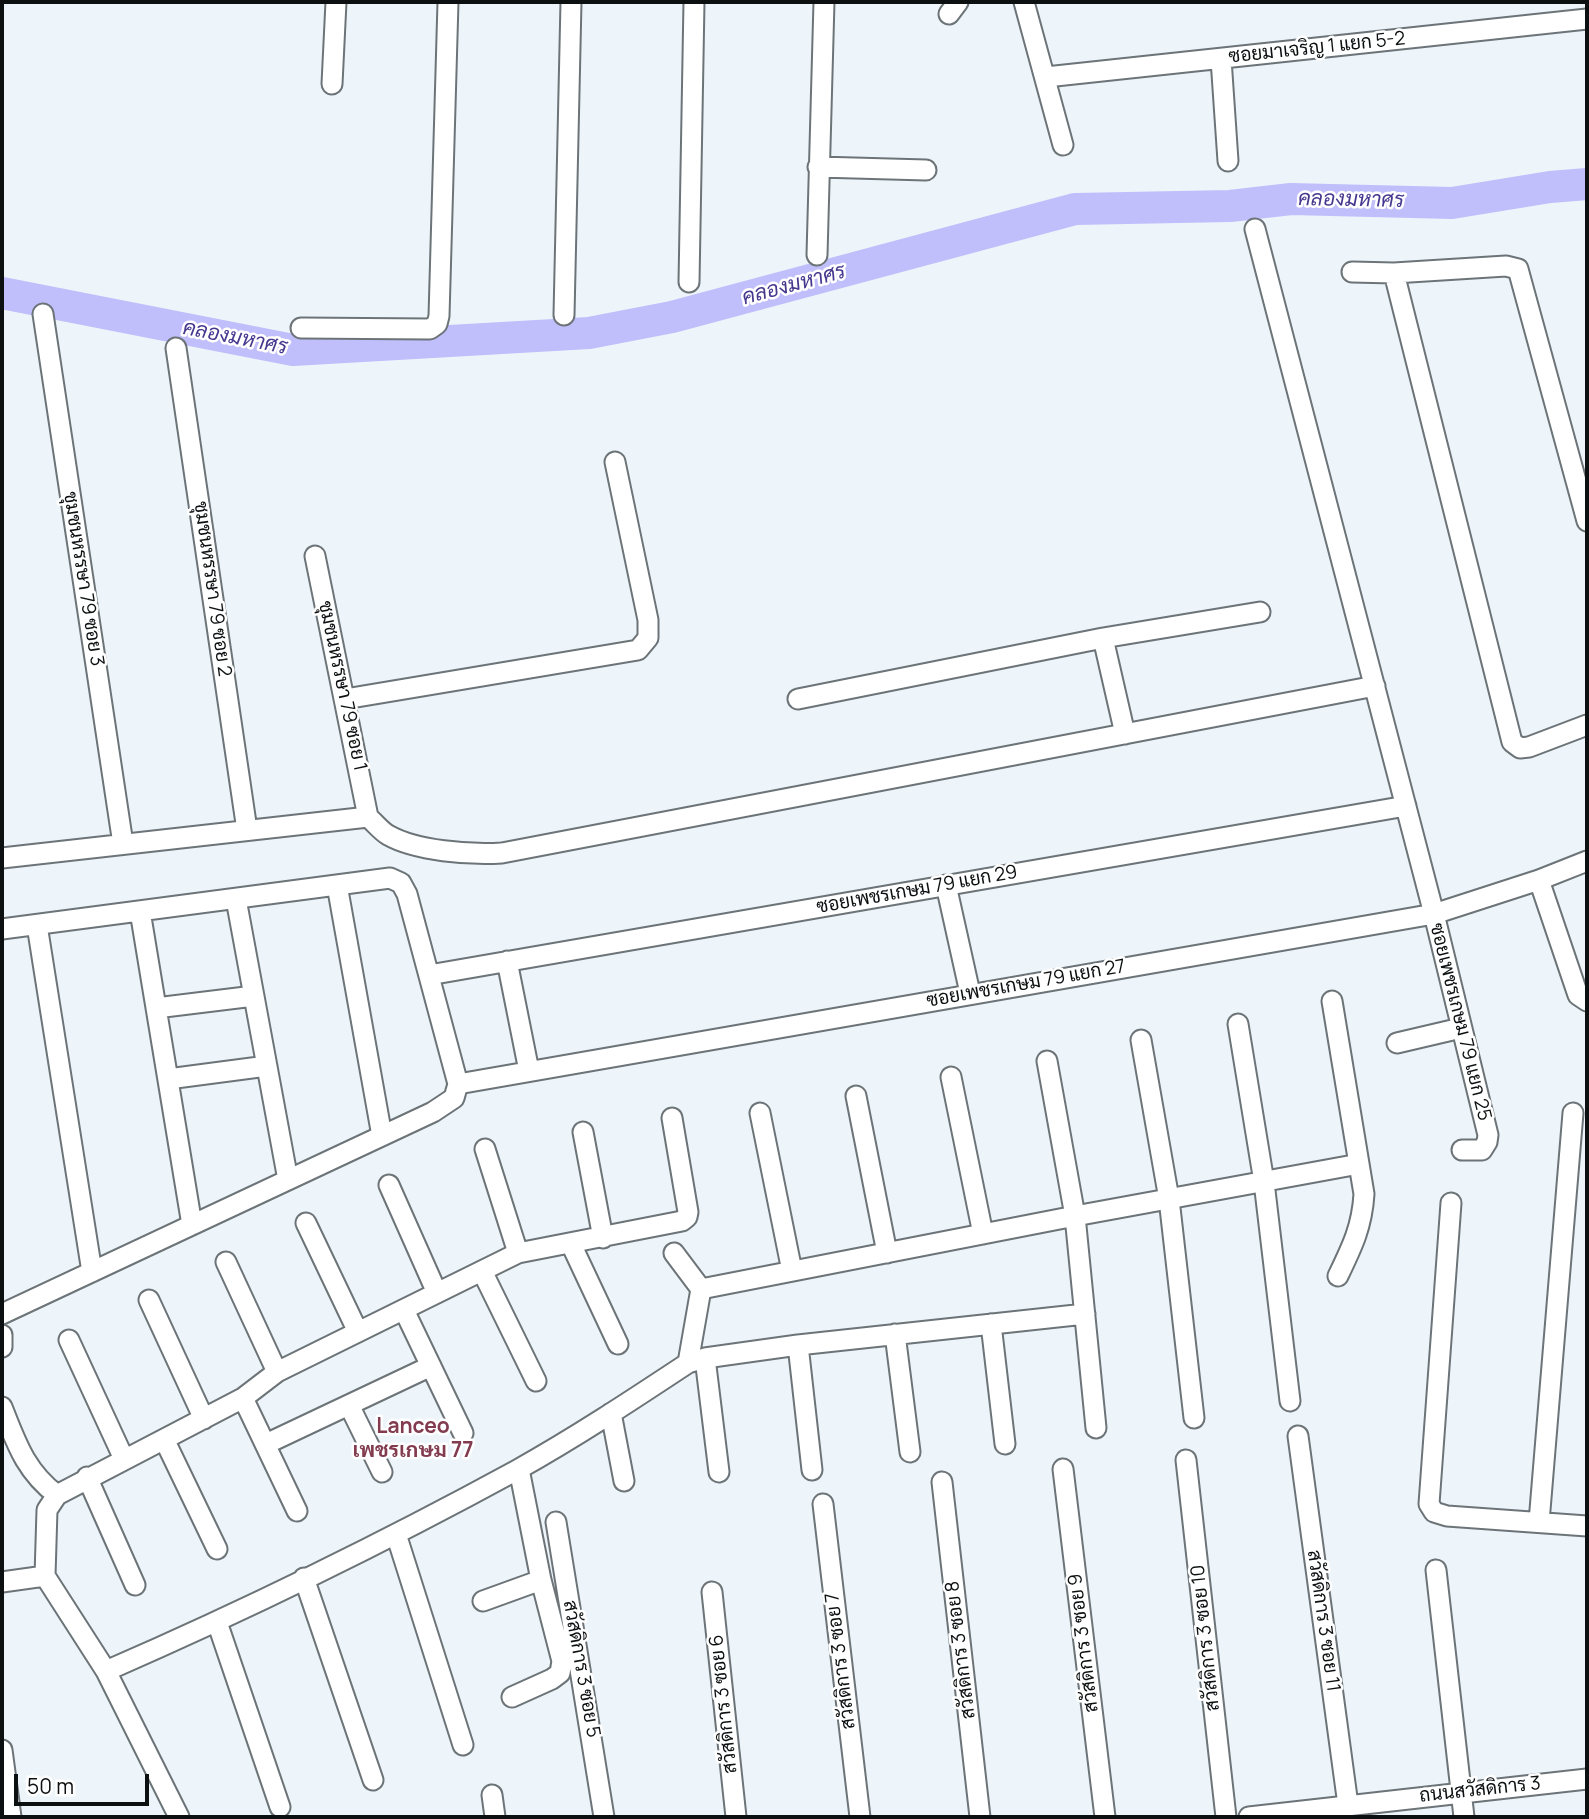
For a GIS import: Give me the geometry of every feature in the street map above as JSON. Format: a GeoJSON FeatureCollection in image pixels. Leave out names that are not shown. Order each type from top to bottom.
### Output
{"type":"FeatureCollection","features":[{"type":"Feature","properties":{"kind":"street"},"geometry":{"type":"LineString","coordinates":[[332,84],[336,2]]}},
{"type":"Feature","properties":{"kind":"street"},"geometry":{"type":"LineString","coordinates":[[302,328],[430,329],[437,324],[448,2]]}},
{"type":"Feature","properties":{"kind":"street"},"geometry":{"type":"LineString","coordinates":[[564,315],[571,2]]}},
{"type":"Feature","properties":{"kind":"street"},"geometry":{"type":"LineString","coordinates":[[689,282],[694,2]]}},
{"type":"Feature","properties":{"kind":"street"},"geometry":{"type":"LineString","coordinates":[[817,255],[824,2]]}},
{"type":"Feature","properties":{"kind":"street"},"geometry":{"type":"LineString","coordinates":[[1024,2],[1063,145]]}},
{"type":"Feature","properties":{"kind":"street","name":"ซอยมาเจริญ 1 แยก 5-2"},"geometry":{"type":"LineString","coordinates":[[1046,77],[1587,19]]}},
{"type":"Feature","properties":{"kind":"street"},"geometry":{"type":"LineString","coordinates":[[1221,59],[1228,161]]}},
{"type":"Feature","properties":{"kind":"street"},"geometry":{"type":"LineString","coordinates":[[818,167],[926,170]]}},
{"type":"Feature","properties":{"kind":"street","name":"ซอยเพชรเกษม 79 แยก 25"},"geometry":{"type":"LineString","coordinates":[[1255,229],[1434,914],[1488,1135],[1482,1150],[1462,1150]]}},
{"type":"Feature","properties":{"kind":"street"},"geometry":{"type":"LineString","coordinates":[[1352,272],[1394,273],[1506,266],[1518,269],[1587,521]]}},
{"type":"Feature","properties":{"kind":"street"},"geometry":{"type":"LineString","coordinates":[[1394,273],[1512,742],[1520,748],[1529,747],[1587,725]]}},
{"type":"Feature","properties":{"kind":"street","name":"ชุมชนหรรษา 79 ซอย 3"},"geometry":{"type":"LineString","coordinates":[[43,314],[122,844]]}},
{"type":"Feature","properties":{"kind":"street","name":"ชุมชนหรรษา 79 ซอย 2"},"geometry":{"type":"LineString","coordinates":[[176,348],[247,830]]}},
{"type":"Feature","properties":{"kind":"street"},"geometry":{"type":"LineString","coordinates":[[345,699],[639,650],[648,638],[648,620],[615,461]]}},
{"type":"Feature","properties":{"kind":"street","name":"ชุมชนหรรษา 79 ซอย 1"},"geometry":{"type":"LineString","coordinates":[[315,556],[368,817]]}},
{"type":"Feature","properties":{"kind":"street"},"geometry":{"type":"LineString","coordinates":[[797,699],[1103,638],[1260,612]]}},
{"type":"Feature","properties":{"kind":"street"},"geometry":{"type":"LineString","coordinates":[[1103,638],[1125,734]]}},
{"type":"Feature","properties":{"kind":"street"},"geometry":{"type":"LineString","coordinates":[[2,858],[368,817],[388,835],[429,849],[475,855],[502,853],[1375,686]]}},
{"type":"Feature","properties":{"kind":"street","name":"ซอยเพชรเกษม 79 แยก 29"},"geometry":{"type":"LineString","coordinates":[[429,975],[1406,806]]}},
{"type":"Feature","properties":{"kind":"street","name":"ซอยเพชรเกษม 79 แยก 27"},"geometry":{"type":"LineString","coordinates":[[458,1084],[1434,914],[1539,880],[1587,861]]}},
{"type":"Feature","properties":{"kind":"street"},"geometry":{"type":"LineString","coordinates":[[2,929],[390,878],[401,883],[407,894],[458,1084],[454,1098],[433,1112],[2,1314]]}},
{"type":"Feature","properties":{"kind":"street"},"geometry":{"type":"LineString","coordinates":[[1539,880],[1578,995],[1587,1001]]}},
{"type":"Feature","properties":{"kind":"street"},"geometry":{"type":"LineString","coordinates":[[337,885],[382,1136]]}},
{"type":"Feature","properties":{"kind":"street"},"geometry":{"type":"LineString","coordinates":[[946,885],[970,993]]}},
{"type":"Feature","properties":{"kind":"street"},"geometry":{"type":"LineString","coordinates":[[236,899],[288,1180]]}},
{"type":"Feature","properties":{"kind":"street"},"geometry":{"type":"LineString","coordinates":[[140,911],[192,1225]]}},
{"type":"Feature","properties":{"kind":"street"},"geometry":{"type":"LineString","coordinates":[[37,925],[92,1272]]}},
{"type":"Feature","properties":{"kind":"street"},"geometry":{"type":"LineString","coordinates":[[507,961],[529,1071]]}},
{"type":"Feature","properties":{"kind":"street"},"geometry":{"type":"LineString","coordinates":[[156,1008],[254,996]]}},
{"type":"Feature","properties":{"kind":"street"},"geometry":{"type":"LineString","coordinates":[[1332,1001],[1364,1194],[1363,1215],[1358,1234],[1338,1276]]}},
{"type":"Feature","properties":{"kind":"street"},"geometry":{"type":"LineString","coordinates":[[1238,1024],[1264,1182],[1290,1401]]}},
{"type":"Feature","properties":{"kind":"street"},"geometry":{"type":"LineString","coordinates":[[1397,1043],[1461,1028]]}},
{"type":"Feature","properties":{"kind":"street"},"geometry":{"type":"LineString","coordinates":[[1141,1040],[1169,1199],[1194,1418]]}},
{"type":"Feature","properties":{"kind":"street"},"geometry":{"type":"LineString","coordinates":[[1047,1061],[1075,1216],[1096,1428]]}},
{"type":"Feature","properties":{"kind":"street"},"geometry":{"type":"LineString","coordinates":[[168,1079],[267,1066]]}},
{"type":"Feature","properties":{"kind":"street"},"geometry":{"type":"LineString","coordinates":[[951,1077],[983,1234]]}},
{"type":"Feature","properties":{"kind":"street"},"geometry":{"type":"LineString","coordinates":[[856,1096],[887,1253]]}},
{"type":"Feature","properties":{"kind":"street"},"geometry":{"type":"LineString","coordinates":[[760,1113],[792,1271]]}},
{"type":"Feature","properties":{"kind":"street"},"geometry":{"type":"LineString","coordinates":[[1539,1522],[1573,1113]]}},
{"type":"Feature","properties":{"kind":"street"},"geometry":{"type":"LineString","coordinates":[[179,1817],[106,1671],[45,1576],[47,1510],[57,1495],[243,1398],[277,1372],[518,1253],[682,1222],[688,1212],[672,1118]]}},
{"type":"Feature","properties":{"kind":"street"},"geometry":{"type":"LineString","coordinates":[[583,1132],[603,1238]]}},
{"type":"Feature","properties":{"kind":"street"},"geometry":{"type":"LineString","coordinates":[[485,1149],[518,1253]]}},
{"type":"Feature","properties":{"kind":"street"},"geometry":{"type":"LineString","coordinates":[[701,1289],[1359,1164]]}},
{"type":"Feature","properties":{"kind":"street"},"geometry":{"type":"LineString","coordinates":[[389,1185],[437,1293]]}},
{"type":"Feature","properties":{"kind":"street"},"geometry":{"type":"LineString","coordinates":[[1451,1203],[1429,1504],[1434,1512],[1447,1516],[1587,1526]]}},
{"type":"Feature","properties":{"kind":"street"},"geometry":{"type":"LineString","coordinates":[[306,1223],[358,1332]]}},
{"type":"Feature","properties":{"kind":"street"},"geometry":{"type":"LineString","coordinates":[[571,1244],[618,1344]]}},
{"type":"Feature","properties":{"kind":"street"},"geometry":{"type":"LineString","coordinates":[[674,1252],[701,1289],[697,1361],[719,1472]]}},
{"type":"Feature","properties":{"kind":"street"},"geometry":{"type":"LineString","coordinates":[[226,1262],[277,1372]]}},
{"type":"Feature","properties":{"kind":"street"},"geometry":{"type":"LineString","coordinates":[[482,1271],[536,1381]]}},
{"type":"Feature","properties":{"kind":"street"},"geometry":{"type":"LineString","coordinates":[[149,1300],[204,1419]]}},
{"type":"Feature","properties":{"kind":"street"},"geometry":{"type":"LineString","coordinates":[[404,1310],[463,1433]]}},
{"type":"Feature","properties":{"kind":"street"},"geometry":{"type":"LineString","coordinates":[[106,1671],[217,1622],[396,1534],[519,1469],[697,1361],[798,1345],[1085,1314]]}},
{"type":"Feature","properties":{"kind":"street"},"geometry":{"type":"LineString","coordinates":[[991,1324],[1005,1444]]}},
{"type":"Feature","properties":{"kind":"street"},"geometry":{"type":"LineString","coordinates":[[895,1334],[911,1451]]}},
{"type":"Feature","properties":{"kind":"street"},"geometry":{"type":"LineString","coordinates":[[2,1335],[2,1347]]}},
{"type":"Feature","properties":{"kind":"street"},"geometry":{"type":"LineString","coordinates":[[69,1340],[124,1459]]}},
{"type":"Feature","properties":{"kind":"street"},"geometry":{"type":"LineString","coordinates":[[798,1345],[812,1470]]}},
{"type":"Feature","properties":{"kind":"street"},"geometry":{"type":"LineString","coordinates":[[266,1444],[431,1366]]}},
{"type":"Feature","properties":{"kind":"street"},"geometry":{"type":"LineString","coordinates":[[243,1398],[297,1511]]}},
{"type":"Feature","properties":{"kind":"street"},"geometry":{"type":"LineString","coordinates":[[349,1405],[382,1472]]}},
{"type":"Feature","properties":{"kind":"street"},"geometry":{"type":"LineString","coordinates":[[2,1407],[22,1456],[40,1482],[57,1495]]}},
{"type":"Feature","properties":{"kind":"street"},"geometry":{"type":"LineString","coordinates":[[611,1413],[624,1481]]}},
{"type":"Feature","properties":{"kind":"street","name":"สวัสดิการ 3 ซอย 11"},"geometry":{"type":"LineString","coordinates":[[1298,1436],[1348,1805]]}},
{"type":"Feature","properties":{"kind":"street"},"geometry":{"type":"LineString","coordinates":[[164,1439],[217,1549]]}},
{"type":"Feature","properties":{"kind":"street","name":"สวัสดิการ 3 ซอย 10"},"geometry":{"type":"LineString","coordinates":[[1186,1460],[1226,1817]]}},
{"type":"Feature","properties":{"kind":"street"},"geometry":{"type":"LineString","coordinates":[[512,1697],[552,1679],[560,1673],[562,1661],[541,1580],[519,1469]]}},
{"type":"Feature","properties":{"kind":"street","name":"สวัสดิการ 3 ซอย 9"},"geometry":{"type":"LineString","coordinates":[[1063,1469],[1105,1817]]}},
{"type":"Feature","properties":{"kind":"street"},"geometry":{"type":"LineString","coordinates":[[88,1477],[135,1585]]}},
{"type":"Feature","properties":{"kind":"street","name":"สวัสดิการ 3 ซอย 8"},"geometry":{"type":"LineString","coordinates":[[942,1482],[980,1817]]}},
{"type":"Feature","properties":{"kind":"street","name":"สวัสดิการ 3 ซอย 7"},"geometry":{"type":"LineString","coordinates":[[823,1504],[860,1817]]}},
{"type":"Feature","properties":{"kind":"street","name":"สวัสดิการ 3 ซอย 5"},"geometry":{"type":"LineString","coordinates":[[556,1522],[604,1817]]}},
{"type":"Feature","properties":{"kind":"street"},"geometry":{"type":"LineString","coordinates":[[396,1534],[463,1745]]}},
{"type":"Feature","properties":{"kind":"street"},"geometry":{"type":"LineString","coordinates":[[1436,1570],[1464,1817]]}},
{"type":"Feature","properties":{"kind":"street"},"geometry":{"type":"LineString","coordinates":[[2,1582],[45,1576]]}},
{"type":"Feature","properties":{"kind":"street"},"geometry":{"type":"LineString","coordinates":[[304,1578],[373,1780]]}},
{"type":"Feature","properties":{"kind":"street"},"geometry":{"type":"LineString","coordinates":[[483,1601],[541,1580]]}},
{"type":"Feature","properties":{"kind":"street","name":"สวัสดิการ 3 ซอย 6"},"geometry":{"type":"LineString","coordinates":[[712,1592],[736,1817]]}},
{"type":"Feature","properties":{"kind":"street"},"geometry":{"type":"LineString","coordinates":[[217,1622],[280,1807]]}},
{"type":"Feature","properties":{"kind":"street"},"geometry":{"type":"LineString","coordinates":[[2,1750],[11,1817]]}},
{"type":"Feature","properties":{"kind":"street","name":"ถนนสวัสดิการ 3"},"geometry":{"type":"LineString","coordinates":[[1249,1817],[1587,1779]]}},
{"type":"Feature","properties":{"kind":"street"},"geometry":{"type":"LineString","coordinates":[[492,1795],[495,1817]]}},
{"type":"Feature","properties":{"kind":"waterway","name":"คลองมหาศร"},"geometry":{"type":"LineString","coordinates":[[2,293],[293,350],[589,333],[672,317],[1075,209],[1230,206],[1291,199],[1452,203],[1550,187],[1587,184]]}},
{"type":"Feature","properties":{"kind":"district","name":"Lanceo เพชรเกษม 77"},"geometry":{"type":"Point","coordinates":[413,1439]}}]}
